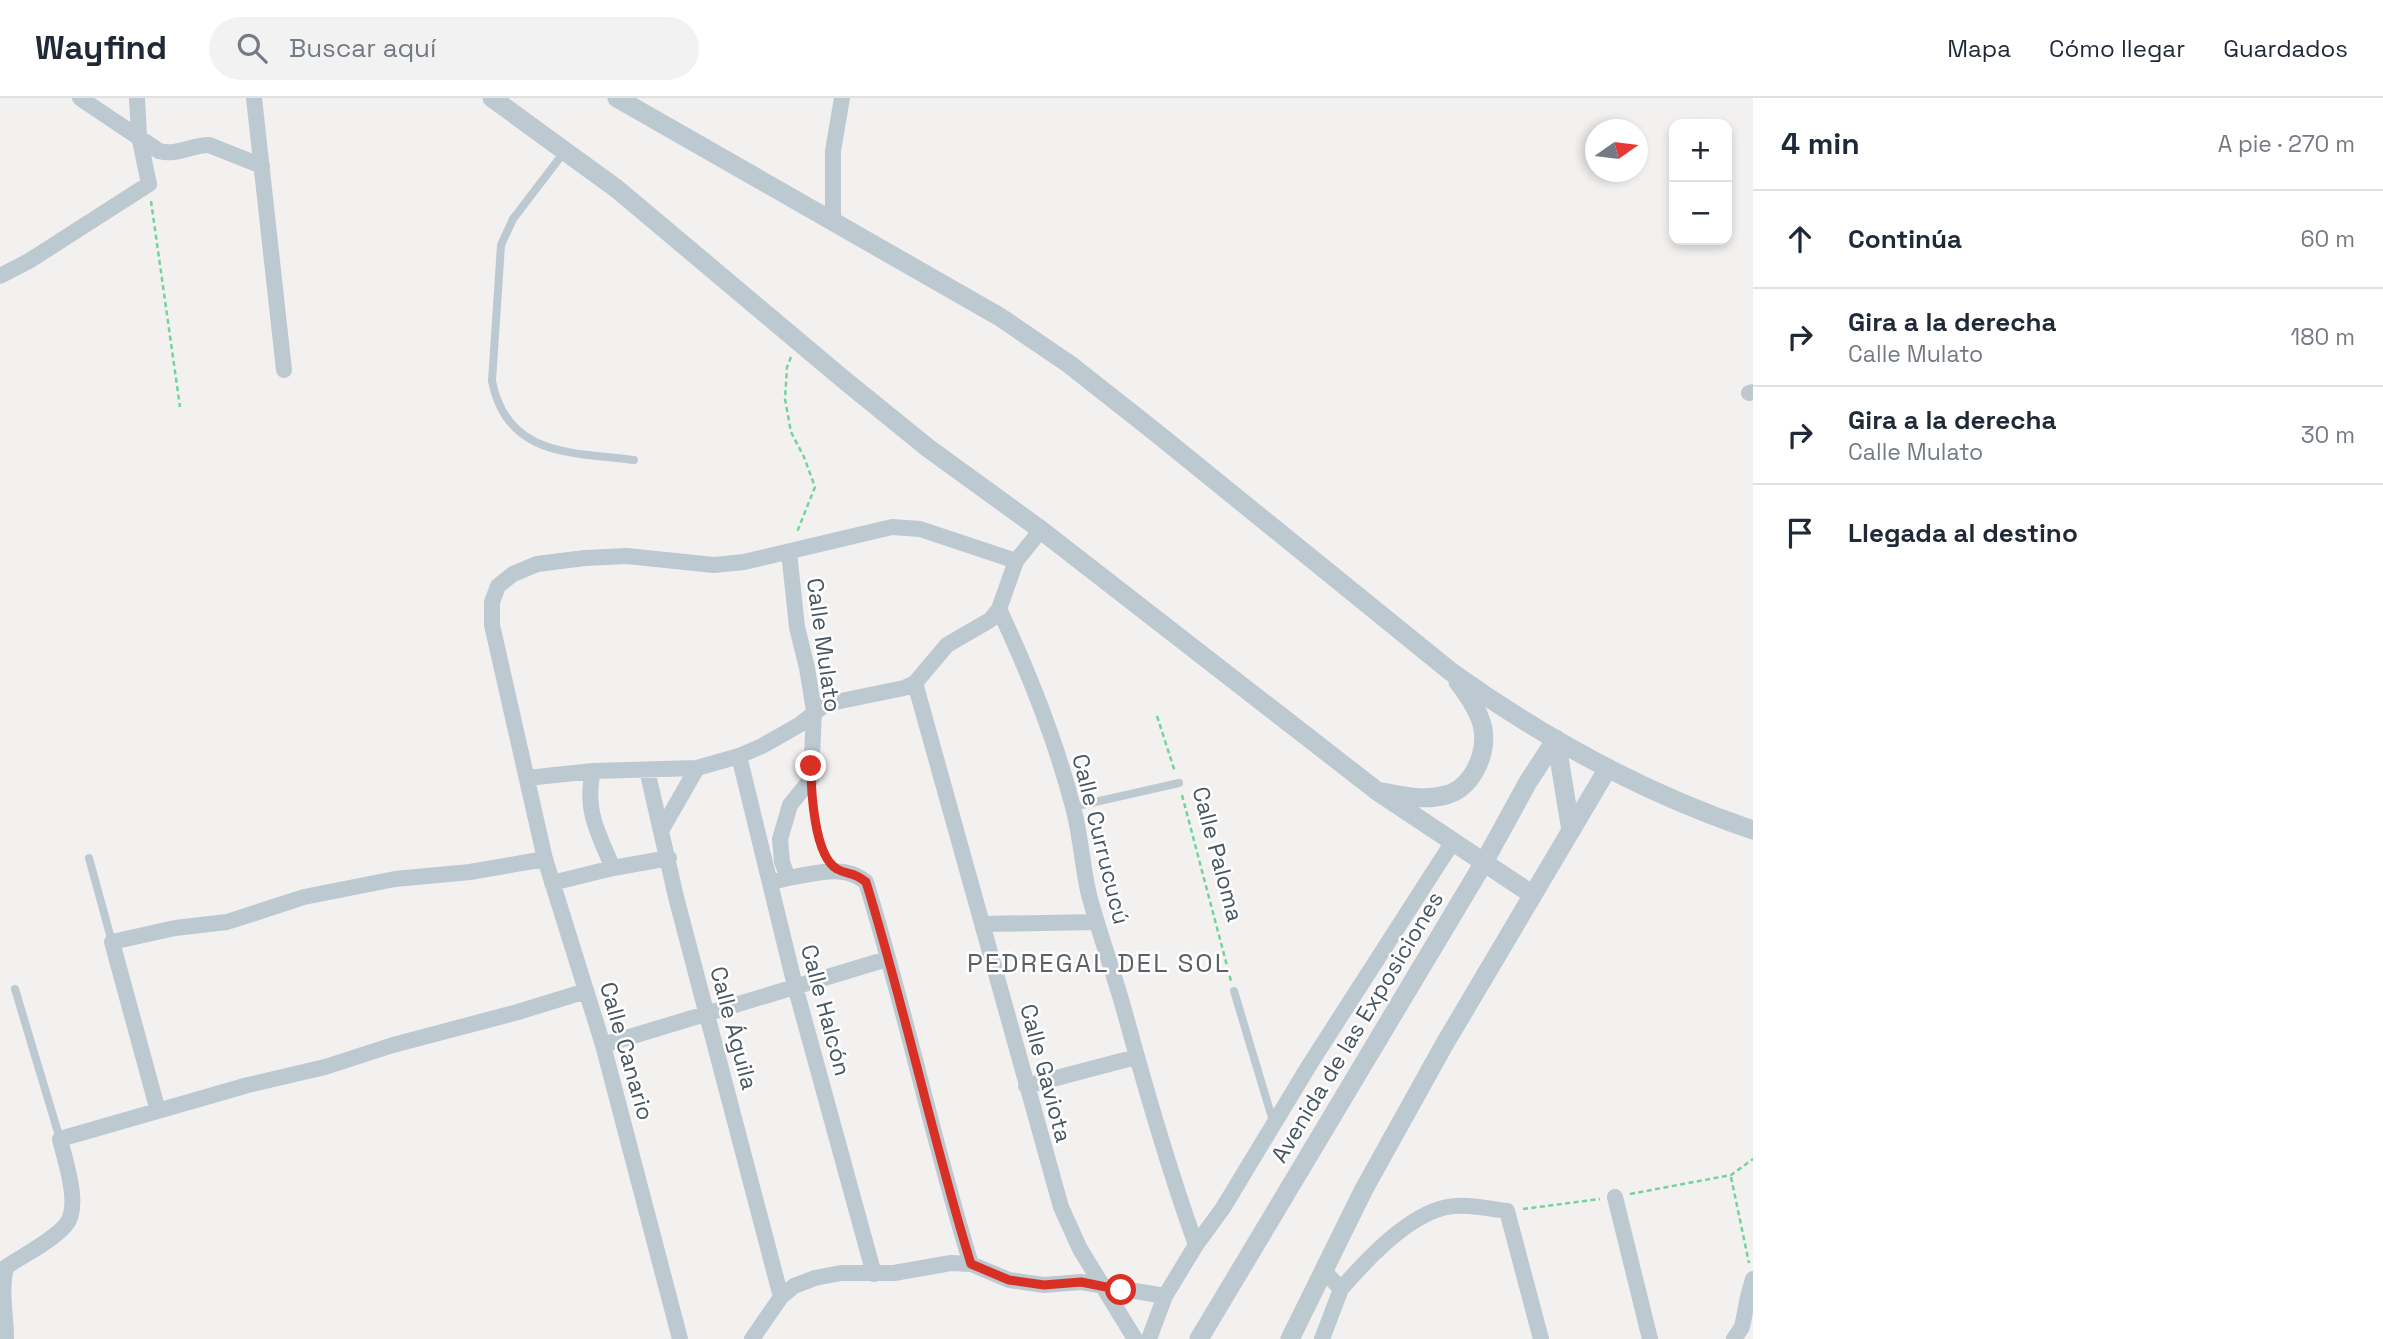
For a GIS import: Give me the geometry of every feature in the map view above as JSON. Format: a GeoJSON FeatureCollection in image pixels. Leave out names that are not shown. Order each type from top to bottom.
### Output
{"type":"FeatureCollection","features":[{"type":"Feature","properties":{"kind":"street"},"geometry":{"type":"LineString","coordinates":[[80,98],[159,150],[170,154],[209,145],[262,166]]}},
{"type":"Feature","properties":{"kind":"street"},"geometry":{"type":"LineString","coordinates":[[0,276],[29,261],[149,184],[139,136],[137,98]]}},
{"type":"Feature","properties":{"kind":"street"},"geometry":{"type":"LineString","coordinates":[[254,98],[284,370]]}},
{"type":"Feature","properties":{"kind":"street"},"geometry":{"type":"LineString","coordinates":[[492,98],[627,197],[928,448],[1041,530],[1377,792],[1533,895]]}},
{"type":"Feature","properties":{"kind":"street"},"geometry":{"type":"LineString","coordinates":[[617,98],[1000,317],[1043,345],[1154,431],[1450,671],[1504,708],[1608,768],[1699,811],[1753,830]]}},
{"type":"Feature","properties":{"kind":"street"},"geometry":{"type":"LineString","coordinates":[[833,222],[833,151],[842,98]]}},
{"type":"Feature","properties":{"kind":"street"},"geometry":{"type":"LineString","coordinates":[[789,552],[892,527],[920,529],[1016,561]]}},
{"type":"Feature","properties":{"kind":"street"},"geometry":{"type":"LineString","coordinates":[[527,778],[593,771],[697,768],[739,756],[782,736],[826,704],[841,699],[885,694],[915,683],[947,645],[989,620],[999,608],[1016,561],[1041,530]]}},
{"type":"Feature","properties":{"kind":"street","name":"Calle Mulato"},"geometry":{"type":"LineString","coordinates":[[789,552],[797,627],[814,711],[811,779]]}},
{"type":"Feature","properties":{"kind":"street","name":"Calle Canario"},"geometry":{"type":"LineString","coordinates":[[680,1339],[603,1045],[545,859],[492,625],[492,602],[498,586],[513,574],[537,564],[627,556],[714,565],[744,562],[789,552]]}},
{"type":"Feature","properties":{"kind":"street","name":"Calle Currucucú"},"geometry":{"type":"LineString","coordinates":[[999,608],[1045,715],[1073,807],[1097,922],[1174,1184],[1196,1245]]}},
{"type":"Feature","properties":{"kind":"street"},"geometry":{"type":"LineString","coordinates":[[1377,792],[1406,797],[1448,795],[1463,787],[1473,775],[1483,745],[1482,728],[1467,694],[1450,671]]}},
{"type":"Feature","properties":{"kind":"street","name":"Calle Gaviota"},"geometry":{"type":"LineString","coordinates":[[915,683],[1061,1207],[1080,1249],[1135,1339]]}},
{"type":"Feature","properties":{"kind":"street"},"geometry":{"type":"LineString","coordinates":[[1556,738],[1571,831]]}},
{"type":"Feature","properties":{"kind":"street","name":"Avenida de las Exposiciones"},"geometry":{"type":"LineString","coordinates":[[1199,1339],[1556,738]]}},
{"type":"Feature","properties":{"kind":"street","name":"Calle Halcón"},"geometry":{"type":"LineString","coordinates":[[739,756],[795,986],[874,1274]]}},
{"type":"Feature","properties":{"kind":"street"},"geometry":{"type":"LineString","coordinates":[[662,829],[697,768]]}},
{"type":"Feature","properties":{"kind":"street"},"geometry":{"type":"LineString","coordinates":[[1290,1339],[1364,1189],[1417,1093],[1608,768]]}},
{"type":"Feature","properties":{"kind":"street","name":"Calle Águila"},"geometry":{"type":"LineString","coordinates":[[647,770],[676,897],[782,1297]]}},
{"type":"Feature","properties":{"kind":"street"},"geometry":{"type":"LineString","coordinates":[[593,771],[589,801],[591,817],[613,868]]}},
{"type":"Feature","properties":{"kind":"street"},"geometry":{"type":"LineString","coordinates":[[788,878],[782,862],[779,839],[790,805],[811,779]]}},
{"type":"Feature","properties":{"kind":"street"},"geometry":{"type":"LineString","coordinates":[[1149,1339],[1165,1296],[1196,1245],[1223,1208],[1452,843]]}},
{"type":"Feature","properties":{"kind":"street"},"geometry":{"type":"LineString","coordinates":[[552,883],[669,858]]}},
{"type":"Feature","properties":{"kind":"street"},"geometry":{"type":"LineString","coordinates":[[158,1111],[112,942],[176,928],[228,922],[304,897],[395,878],[470,872],[545,859]]}},
{"type":"Feature","properties":{"kind":"street"},"geometry":{"type":"LineString","coordinates":[[769,883],[838,870],[856,873],[866,882],[971,1264]]}},
{"type":"Feature","properties":{"kind":"street"},"geometry":{"type":"LineString","coordinates":[[982,924],[1097,922]]}},
{"type":"Feature","properties":{"kind":"street"},"geometry":{"type":"LineString","coordinates":[[603,1045],[887,959]]}},
{"type":"Feature","properties":{"kind":"street"},"geometry":{"type":"LineString","coordinates":[[6,1339],[1,1291],[6,1267],[67,1224],[72,1212],[72,1191],[61,1139],[325,1067],[393,1045],[586,991]]}},
{"type":"Feature","properties":{"kind":"street"},"geometry":{"type":"LineString","coordinates":[[1026,1086],[1136,1057]]}},
{"type":"Feature","properties":{"kind":"street"},"geometry":{"type":"LineString","coordinates":[[1615,1197],[1650,1339]]}},
{"type":"Feature","properties":{"kind":"street"},"geometry":{"type":"LineString","coordinates":[[1322,1339],[1342,1289],[1355,1272],[1422,1215],[1450,1206],[1507,1211],[1541,1339]]}},
{"type":"Feature","properties":{"kind":"street"},"geometry":{"type":"LineString","coordinates":[[752,1339],[782,1297],[794,1286],[815,1278],[841,1273],[894,1273],[951,1263],[971,1264],[1009,1280],[1044,1285],[1081,1282],[1165,1296]]}},
{"type":"Feature","properties":{"kind":"street"},"geometry":{"type":"LineString","coordinates":[[1324,1271],[1342,1289]]}},
{"type":"Feature","properties":{"kind":"street"},"geometry":{"type":"LineString","coordinates":[[1734,1339],[1751,1305],[1753,1280]]}},
{"type":"Feature","properties":{"kind":"lane"},"geometry":{"type":"LineString","coordinates":[[565,151],[513,219],[501,245],[492,381],[495,398],[512,427],[540,445],[634,460]]}},
{"type":"Feature","properties":{"kind":"lane"},"geometry":{"type":"LineString","coordinates":[[1073,807],[1179,783]]}},
{"type":"Feature","properties":{"kind":"lane"},"geometry":{"type":"LineString","coordinates":[[89,858],[112,942]]}},
{"type":"Feature","properties":{"kind":"lane"},"geometry":{"type":"LineString","coordinates":[[15,989],[61,1139]]}},
{"type":"Feature","properties":{"kind":"lane"},"geometry":{"type":"LineString","coordinates":[[1234,991],[1274,1124]]}},
{"type":"Feature","properties":{"kind":"path"},"geometry":{"type":"LineString","coordinates":[[149,184],[180,407]]}},
{"type":"Feature","properties":{"kind":"path","name":"Calle Mulato"},"geometry":{"type":"LineString","coordinates":[[789,552],[815,487],[804,457],[790,432],[785,399],[787,367],[797,340]]}},
{"type":"Feature","properties":{"kind":"path","name":"Calle Paloma"},"geometry":{"type":"LineString","coordinates":[[1157,716],[1179,783],[1234,991]]}},
{"type":"Feature","properties":{"kind":"path"},"geometry":{"type":"LineString","coordinates":[[811,779],[821,848],[838,870]]}},
{"type":"Feature","properties":{"kind":"path"},"geometry":{"type":"LineString","coordinates":[[1507,1211],[1615,1197],[1731,1175],[1753,1159]]}},
{"type":"Feature","properties":{"kind":"path"},"geometry":{"type":"LineString","coordinates":[[1731,1175],[1753,1280]]}},
{"type":"Feature","properties":{"kind":"district","name":"PEDREGAL DEL SOL"},"geometry":{"type":"Point","coordinates":[1099,963]}},
{"type":"Feature","properties":{"kind":"route"},"geometry":{"type":"LineString","coordinates":[[811,766],[821,848],[838,870],[856,873],[866,882],[871,896],[921,1089],[971,1264],[1009,1280],[1044,1285],[1081,1282],[1121,1290]]}}]}
